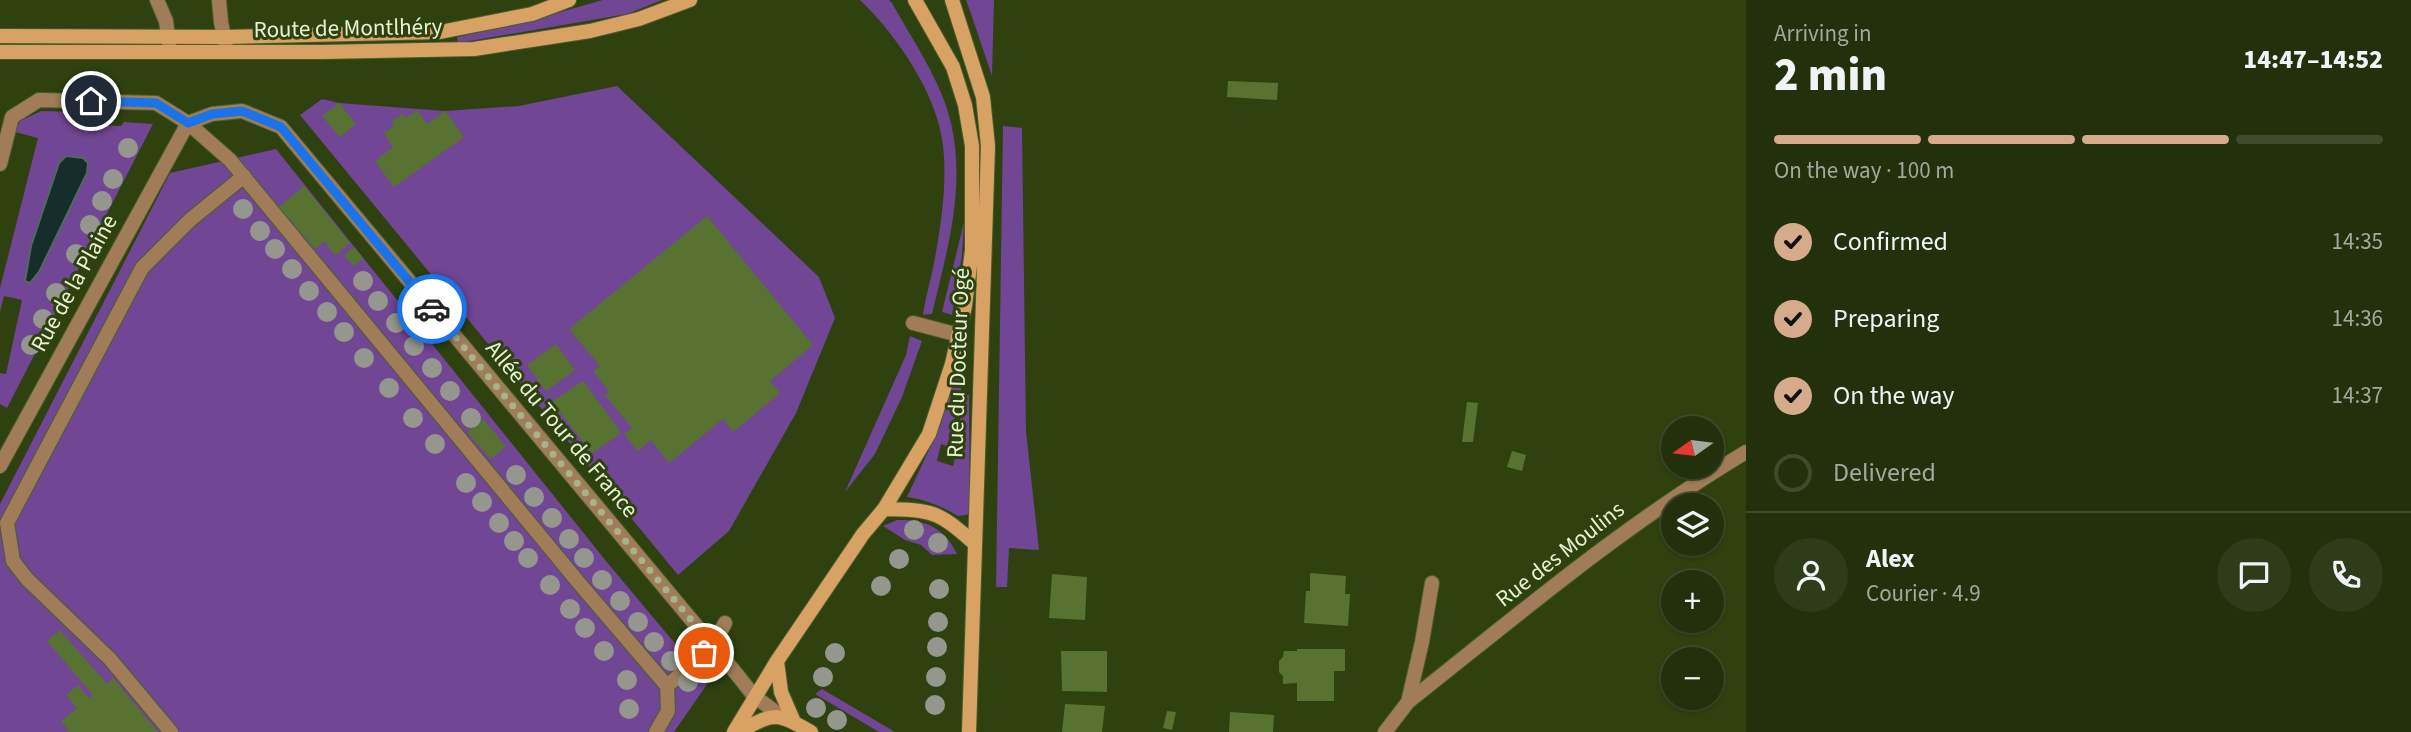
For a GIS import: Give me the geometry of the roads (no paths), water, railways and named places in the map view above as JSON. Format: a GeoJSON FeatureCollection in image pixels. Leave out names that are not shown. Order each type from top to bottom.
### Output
{"type":"FeatureCollection","features":[{"type":"Feature","properties":{"kind":"main road","name":"Route de Montlhéry"},"geometry":{"type":"LineString","coordinates":[[0,36],[226,44],[440,32],[532,13],[569,0]]}},
{"type":"Feature","properties":{"kind":"main road","name":"Route de Montlhéry"},"geometry":{"type":"LineString","coordinates":[[226,44],[321,52],[474,49],[590,31],[639,19],[690,0]]}},
{"type":"Feature","properties":{"kind":"main road","name":"Rue du Docteur Ogé"},"geometry":{"type":"LineString","coordinates":[[736,732],[754,696],[863,534],[884,509],[929,434],[952,365],[965,306],[972,250],[972,146],[965,105],[953,67],[915,0]]}},
{"type":"Feature","properties":{"kind":"main road","name":"Rue du Docteur Ogé"},"geometry":{"type":"LineString","coordinates":[[951,0],[983,97],[988,146],[969,732]]}},
{"type":"Feature","properties":{"kind":"main road","name":"Route de Montlhéry"},"geometry":{"type":"LineString","coordinates":[[0,52],[169,44]]}},
{"type":"Feature","properties":{"kind":"main road"},"geometry":{"type":"LineString","coordinates":[[884,509],[914,509],[934,513],[952,523],[974,543]]}},
{"type":"Feature","properties":{"kind":"main road"},"geometry":{"type":"LineString","coordinates":[[777,661],[788,719]]}},
{"type":"Feature","properties":{"kind":"main road"},"geometry":{"type":"LineString","coordinates":[[736,732],[764,719],[788,719],[811,732]]}},
{"type":"Feature","properties":{"kind":"street"},"geometry":{"type":"LineString","coordinates":[[157,0],[166,21],[169,44]]}},
{"type":"Feature","properties":{"kind":"street"},"geometry":{"type":"LineString","coordinates":[[219,0],[226,44]]}},
{"type":"Feature","properties":{"kind":"street"},"geometry":{"type":"LineString","coordinates":[[0,61],[19,52]]}},
{"type":"Feature","properties":{"kind":"street"},"geometry":{"type":"LineString","coordinates":[[0,163],[12,117],[39,100],[156,103],[188,123],[244,176],[667,686],[668,711],[656,732]]}},
{"type":"Feature","properties":{"kind":"street","name":"Allée du Tour de France"},"geometry":{"type":"LineString","coordinates":[[188,123],[212,114],[242,111],[281,127],[754,696],[788,719]]}},
{"type":"Feature","properties":{"kind":"street","name":"Rue de la Plaine"},"geometry":{"type":"LineString","coordinates":[[0,466],[188,123]]}},
{"type":"Feature","properties":{"kind":"street"},"geometry":{"type":"LineString","coordinates":[[171,732],[110,659],[27,579],[13,561],[7,523],[142,268],[190,220],[244,176]]}},
{"type":"Feature","properties":{"kind":"street"},"geometry":{"type":"LineString","coordinates":[[913,323],[959,335]]}},
{"type":"Feature","properties":{"kind":"street","name":"Rue des Moulins"},"geometry":{"type":"LineString","coordinates":[[1408,702],[1585,561],[1685,488],[1746,452]]}},
{"type":"Feature","properties":{"kind":"street"},"geometry":{"type":"LineString","coordinates":[[1385,732],[1408,702],[1432,583]]}},
{"type":"Feature","properties":{"kind":"street"},"geometry":{"type":"LineString","coordinates":[[667,686],[713,646],[725,623]]}},
{"type":"Feature","properties":{"kind":"water"},"geometry":{"type":"Polygon","coordinates":[[[66,156],[83,158],[88,163],[87,173],[39,272],[30,283],[25,281],[31,246],[59,163],[66,156]]]}}]}
